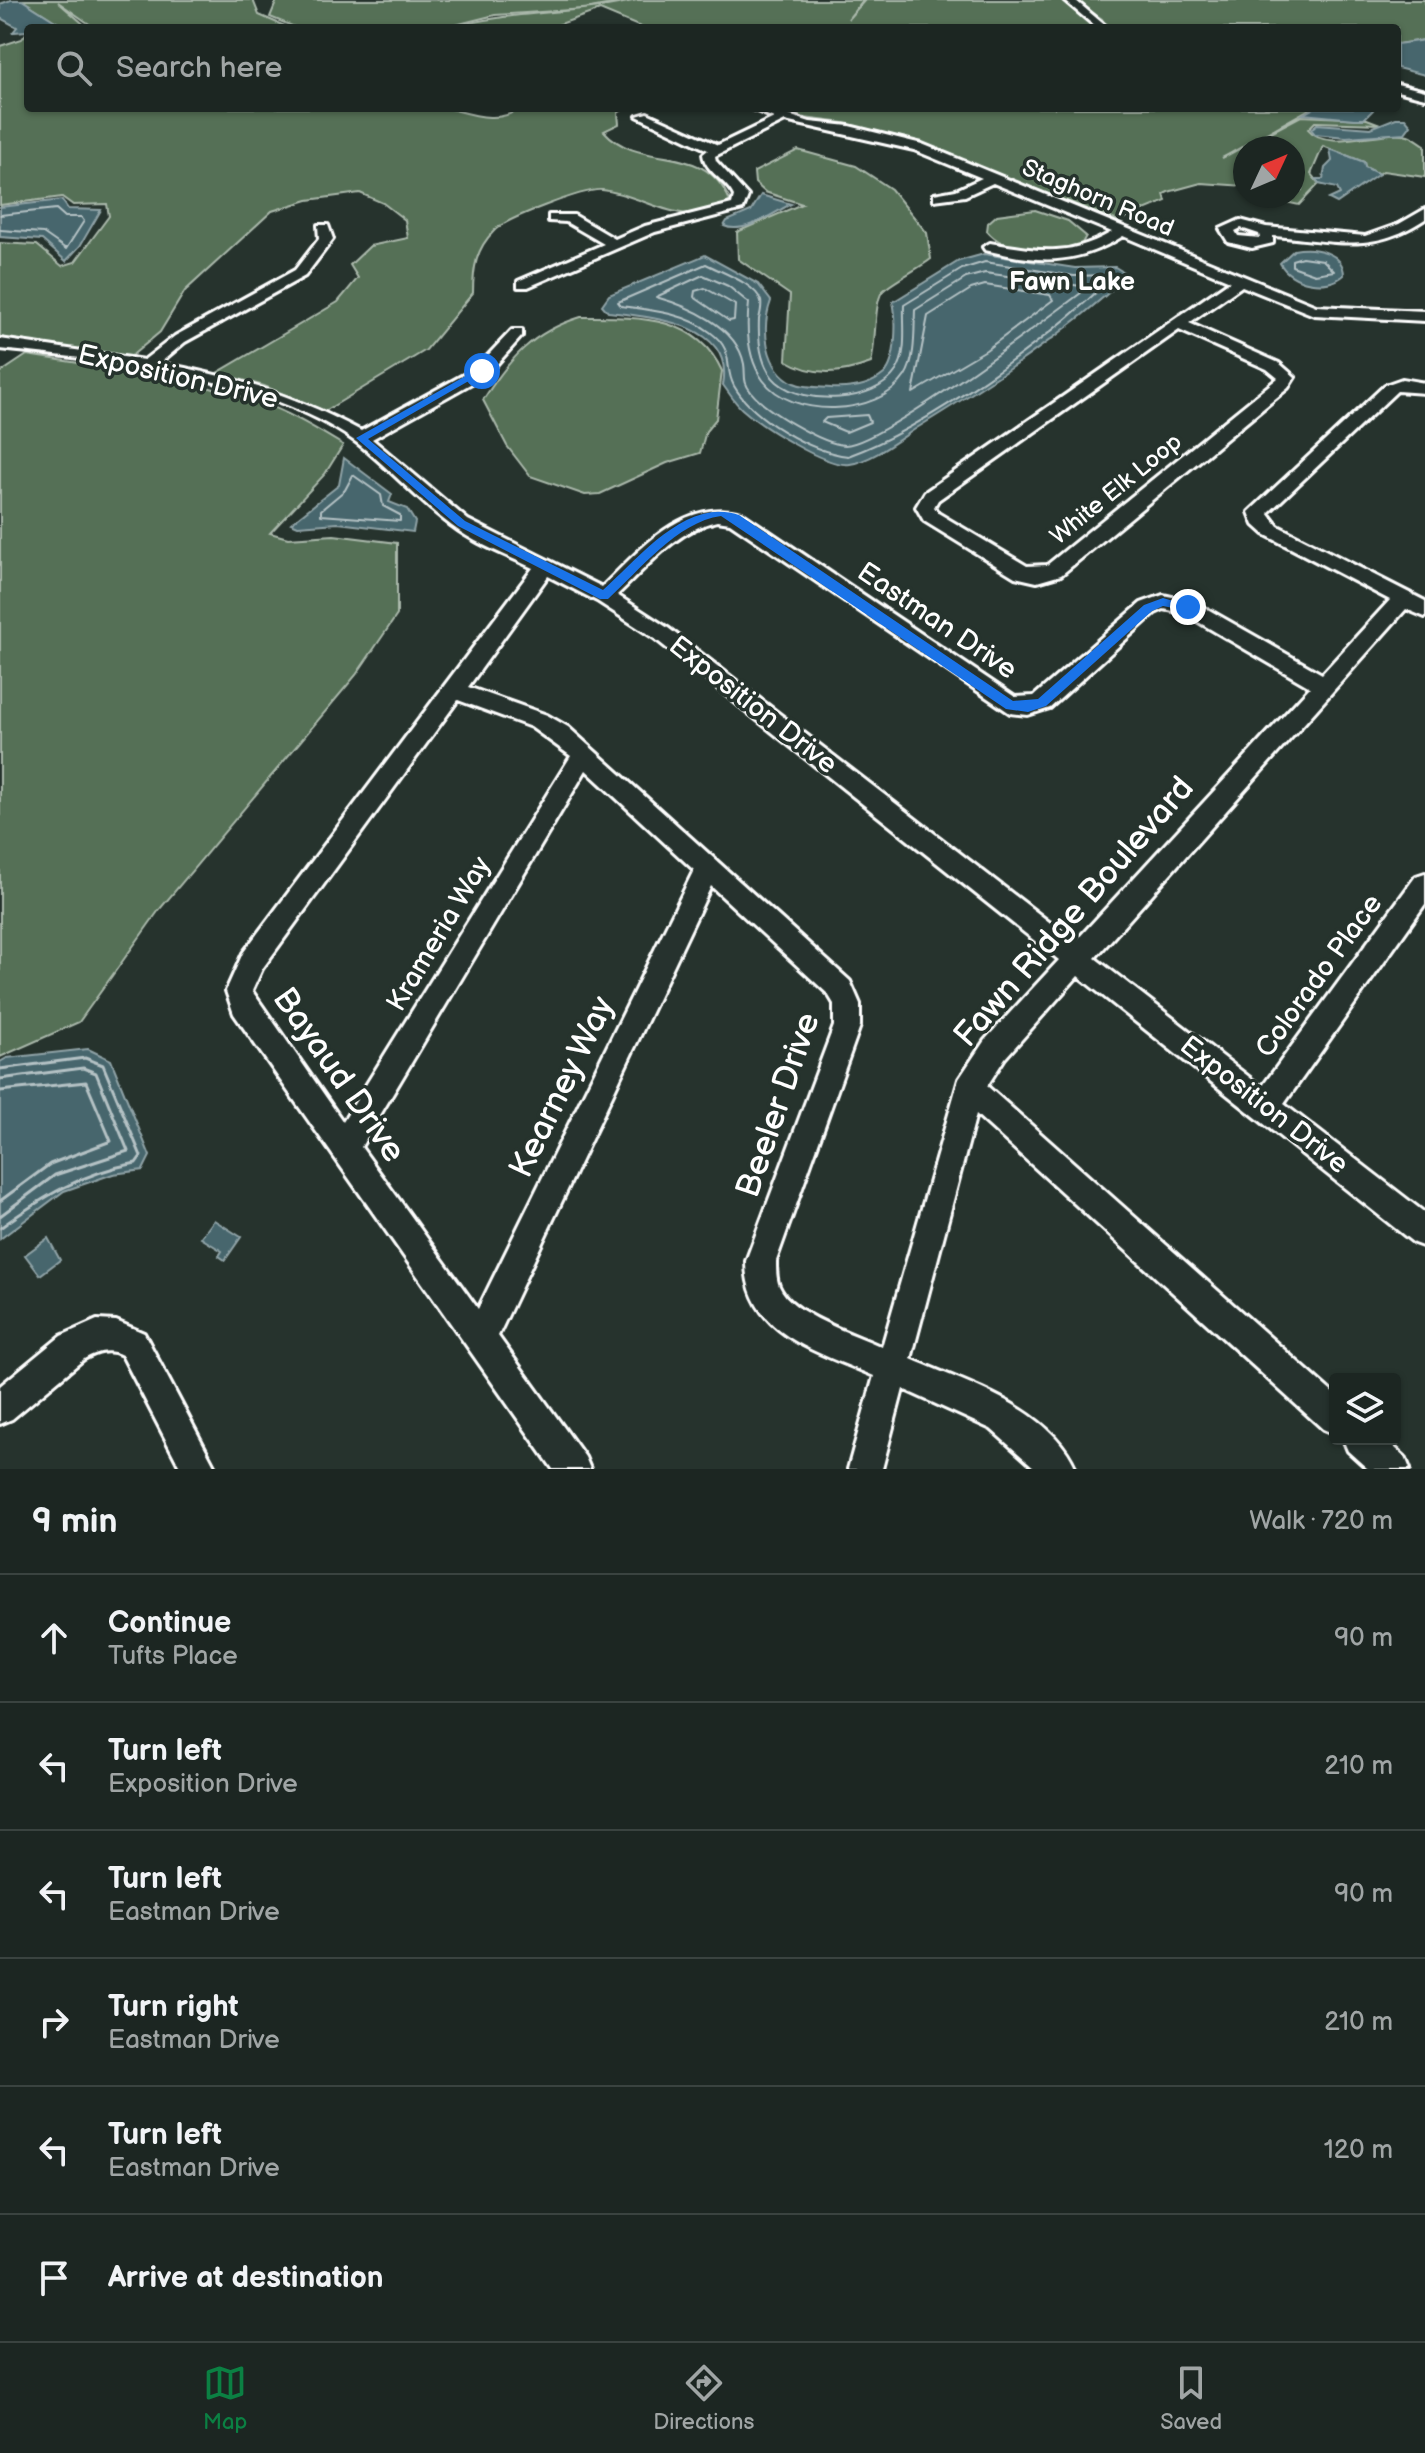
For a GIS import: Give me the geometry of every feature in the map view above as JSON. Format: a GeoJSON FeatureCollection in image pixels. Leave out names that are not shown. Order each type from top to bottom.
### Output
{"type":"FeatureCollection","features":[{"type":"Feature","properties":{"kind":"street"},"geometry":{"type":"LineString","coordinates":[[1069,0],[1098,24]]}},
{"type":"Feature","properties":{"kind":"street"},"geometry":{"type":"LineString","coordinates":[[1401,88],[1425,95]]}},
{"type":"Feature","properties":{"kind":"street","name":"Staghorn Road"},"geometry":{"type":"LineString","coordinates":[[764,112],[781,119],[849,130],[918,147],[1320,312],[1425,316]]}},
{"type":"Feature","properties":{"kind":"street"},"geometry":{"type":"LineString","coordinates":[[643,116],[716,149]]}},
{"type":"Feature","properties":{"kind":"street"},"geometry":{"type":"LineString","coordinates":[[523,284],[650,229],[706,217],[738,206],[741,196],[737,188],[710,162],[709,154],[781,119]]}},
{"type":"Feature","properties":{"kind":"street"},"geometry":{"type":"LineString","coordinates":[[939,197],[960,193],[993,178]]}},
{"type":"Feature","properties":{"kind":"street"},"geometry":{"type":"LineString","coordinates":[[1265,231],[1367,240],[1400,232],[1425,213]]}},
{"type":"Feature","properties":{"kind":"street"},"geometry":{"type":"LineString","coordinates":[[554,218],[569,218],[614,244]]}},
{"type":"Feature","properties":{"kind":"street"},"geometry":{"type":"LineString","coordinates":[[147,366],[180,339],[300,273],[326,239],[323,228]]}},
{"type":"Feature","properties":{"kind":"street"},"geometry":{"type":"LineString","coordinates":[[990,247],[1041,256],[1089,251],[1121,232]]}},
{"type":"Feature","properties":{"kind":"street","name":"White Elk Loop"},"geometry":{"type":"LineString","coordinates":[[1178,324],[1273,366],[1287,377],[1282,385],[1054,570],[1037,575],[1022,572],[931,517],[925,507],[931,496],[1239,281]]}},
{"type":"Feature","properties":{"kind":"street"},"geometry":{"type":"LineString","coordinates":[[361,438],[482,371],[517,333]]}},
{"type":"Feature","properties":{"kind":"street","name":"Exposition Drive"},"geometry":{"type":"LineString","coordinates":[[0,344],[147,366],[265,393],[318,414],[361,438],[461,524],[604,596],[661,633],[1425,1232]]}},
{"type":"Feature","properties":{"kind":"street"},"geometry":{"type":"LineString","coordinates":[[1414,604],[1271,530],[1261,521],[1258,512],[1391,388],[1402,384],[1425,388]]}},
{"type":"Feature","properties":{"kind":"street","name":"Eastman Drive"},"geometry":{"type":"LineString","coordinates":[[604,596],[679,529],[703,515],[722,513],[735,517],[1010,705],[1028,707],[1042,702],[1148,608],[1163,602],[1188,607],[1324,685]]}},
{"type":"Feature","properties":{"kind":"street","name":"Bayaud Drive"},"geometry":{"type":"LineString","coordinates":[[544,568],[252,961],[239,991],[243,1005],[573,1469]]}},
{"type":"Feature","properties":{"kind":"street","name":"Fawn Ridge Boulevard"},"geometry":{"type":"LineString","coordinates":[[865,1469],[969,1089],[995,1049],[1324,685],[1414,604]]}},
{"type":"Feature","properties":{"kind":"street","name":"Beeler Drive"},"geometry":{"type":"LineString","coordinates":[[453,690],[539,721],[560,733],[837,985],[849,1012],[761,1261],[763,1293],[777,1312],[793,1323],[1003,1417],[1033,1440],[1059,1469]]}},
{"type":"Feature","properties":{"kind":"street","name":"Krameria Way"},"geometry":{"type":"LineString","coordinates":[[345,1146],[584,754]]}},
{"type":"Feature","properties":{"kind":"street","name":"Kearney Way"},"geometry":{"type":"LineString","coordinates":[[481,1337],[707,868]]}},
{"type":"Feature","properties":{"kind":"street","name":"Colorado Place"},"geometry":{"type":"LineString","coordinates":[[1265,1106],[1425,884]]}},
{"type":"Feature","properties":{"kind":"street"},"geometry":{"type":"LineString","coordinates":[[969,1089],[1329,1412]]}},
{"type":"Feature","properties":{"kind":"street"},"geometry":{"type":"LineString","coordinates":[[0,1407],[72,1349],[98,1336],[118,1336],[133,1344],[199,1469]]}},
{"type":"Feature","properties":{"kind":"street"},"geometry":{"type":"LineString","coordinates":[[1367,1445],[1393,1469]]}},
{"type":"Feature","properties":{"kind":"green space"},"geometry":{"type":"Polygon","coordinates":[[[22,0],[253,0],[259,15],[280,24],[89,24],[58,2],[83,24],[60,24],[22,0]]]}},
{"type":"Feature","properties":{"kind":"green space"},"geometry":{"type":"Polygon","coordinates":[[[277,0],[631,0],[586,9],[495,15],[459,24],[287,24],[270,17],[277,0]]]}},
{"type":"Feature","properties":{"kind":"green space"},"geometry":{"type":"Polygon","coordinates":[[[637,0],[863,0],[848,19],[865,0],[1062,0],[1080,12],[1090,24],[633,24],[600,10],[560,24],[464,24],[637,0]]]}},
{"type":"Feature","properties":{"kind":"green space"},"geometry":{"type":"Polygon","coordinates":[[[1074,0],[1425,0],[1425,40],[1401,43],[1401,24],[1105,24],[1074,0]]]}},
{"type":"Feature","properties":{"kind":"green space"},"geometry":{"type":"Polygon","coordinates":[[[24,36],[24,112],[463,112],[494,117],[513,112],[620,112],[619,124],[604,131],[636,151],[688,162],[704,169],[718,182],[730,201],[698,214],[682,213],[602,190],[563,199],[513,219],[494,231],[483,245],[475,267],[473,293],[426,350],[325,411],[264,386],[217,373],[338,302],[358,278],[350,265],[370,246],[408,238],[405,220],[383,203],[360,193],[308,200],[272,211],[185,291],[160,332],[129,358],[0,341],[0,243],[37,245],[62,266],[75,262],[109,216],[107,204],[73,205],[62,197],[0,205],[0,46],[24,36]]]}},
{"type":"Feature","properties":{"kind":"green space"},"geometry":{"type":"Polygon","coordinates":[[[783,112],[1304,112],[1261,136],[1233,136],[1233,152],[1222,158],[1233,152],[1233,185],[1201,183],[1168,192],[1164,194],[1166,201],[1118,221],[923,145],[844,123],[796,117],[783,112]]]}},
{"type":"Feature","properties":{"kind":"green space"},"geometry":{"type":"Polygon","coordinates":[[[1301,116],[1367,119],[1380,124],[1315,122],[1308,129],[1328,139],[1397,134],[1410,136],[1425,145],[1425,177],[1383,171],[1379,174],[1365,167],[1364,162],[1323,146],[1311,174],[1319,184],[1305,199],[1305,136],[1263,136],[1301,116]]]}},
{"type":"Feature","properties":{"kind":"green space"},"geometry":{"type":"Polygon","coordinates":[[[798,150],[856,166],[891,189],[927,233],[931,259],[882,292],[871,363],[849,370],[817,371],[786,360],[790,295],[738,259],[737,232],[802,204],[765,192],[755,183],[754,172],[798,150]]]}},
{"type":"Feature","properties":{"kind":"green space"},"geometry":{"type":"Polygon","coordinates":[[[1035,210],[1068,221],[1086,236],[1081,245],[1045,252],[1018,249],[995,239],[987,231],[988,223],[997,215],[1035,210]]]}},
{"type":"Feature","properties":{"kind":"green space"},"geometry":{"type":"Polygon","coordinates":[[[581,317],[622,317],[662,323],[697,339],[711,352],[722,371],[716,419],[706,431],[700,453],[667,463],[600,494],[585,495],[530,476],[507,446],[483,400],[524,348],[549,330],[581,317]]]}},
{"type":"Feature","properties":{"kind":"green space"},"geometry":{"type":"Polygon","coordinates":[[[27,355],[200,385],[279,410],[343,445],[325,474],[270,533],[288,538],[334,535],[397,543],[397,615],[356,675],[159,910],[79,1022],[0,1057],[0,373],[27,355]]]}},
{"type":"Feature","properties":{"kind":"water"},"geometry":{"type":"Polygon","coordinates":[[[22,0],[60,24],[24,24],[24,31],[13,32],[17,27],[0,18],[0,4],[22,0]]]}},
{"type":"Feature","properties":{"kind":"water"},"geometry":{"type":"Polygon","coordinates":[[[1425,40],[1425,75],[1401,69],[1401,43],[1425,40]]]}},
{"type":"Feature","properties":{"kind":"water"},"geometry":{"type":"Polygon","coordinates":[[[1307,112],[1371,112],[1364,119],[1303,114],[1307,112]]]}},
{"type":"Feature","properties":{"kind":"water"},"geometry":{"type":"Polygon","coordinates":[[[1396,118],[1405,118],[1411,125],[1405,133],[1346,137],[1315,134],[1311,129],[1317,124],[1371,128],[1396,118]]]}},
{"type":"Feature","properties":{"kind":"water"},"geometry":{"type":"Polygon","coordinates":[[[1330,149],[1364,162],[1365,167],[1379,174],[1337,203],[1329,199],[1340,194],[1337,188],[1319,184],[1316,179],[1323,179],[1325,168],[1332,161],[1330,149]]]}},
{"type":"Feature","properties":{"kind":"water"},"geometry":{"type":"Polygon","coordinates":[[[761,195],[791,204],[740,228],[724,226],[727,221],[751,211],[761,195]]]}},
{"type":"Feature","properties":{"kind":"water"},"geometry":{"type":"Polygon","coordinates":[[[62,200],[68,209],[101,210],[80,246],[66,261],[42,240],[0,237],[0,207],[62,200]]]}},
{"type":"Feature","properties":{"kind":"water"},"geometry":{"type":"Polygon","coordinates":[[[1294,250],[1326,252],[1339,261],[1344,275],[1319,284],[1292,276],[1280,263],[1294,250]]]}},
{"type":"Feature","properties":{"kind":"water"},"geometry":{"type":"Polygon","coordinates":[[[984,254],[1075,268],[1115,267],[1128,275],[1079,318],[1001,374],[886,448],[850,464],[810,453],[742,409],[723,385],[723,364],[716,348],[703,336],[666,321],[608,312],[602,305],[609,295],[705,255],[758,284],[771,301],[766,323],[768,347],[771,358],[784,377],[808,387],[852,387],[872,381],[888,368],[895,340],[893,302],[959,261],[984,254]]]}},
{"type":"Feature","properties":{"kind":"water"},"geometry":{"type":"Polygon","coordinates":[[[344,458],[392,494],[389,502],[407,509],[415,522],[413,532],[338,523],[298,526],[291,523],[339,485],[344,458]]]}},
{"type":"Feature","properties":{"kind":"water"},"geometry":{"type":"Polygon","coordinates":[[[88,1049],[111,1060],[150,1156],[143,1170],[113,1174],[64,1191],[0,1239],[0,1062],[7,1058],[88,1049]]]}},
{"type":"Feature","properties":{"kind":"water"},"geometry":{"type":"Polygon","coordinates":[[[214,1220],[241,1237],[225,1260],[219,1256],[222,1251],[201,1238],[214,1220]]]}},
{"type":"Feature","properties":{"kind":"water"},"geometry":{"type":"Polygon","coordinates":[[[48,1238],[60,1260],[40,1275],[25,1255],[48,1238]]]}},
{"type":"Feature","properties":{"kind":"district","name":"Fawn Lake"},"geometry":{"type":"Point","coordinates":[1072,282]}},
{"type":"Feature","properties":{"kind":"route"},"geometry":{"type":"LineString","coordinates":[[482,371],[361,438],[461,524],[604,596],[679,529],[703,515],[722,513],[735,517],[1010,705],[1028,707],[1042,702],[1148,608],[1163,602],[1188,607]]}}]}
